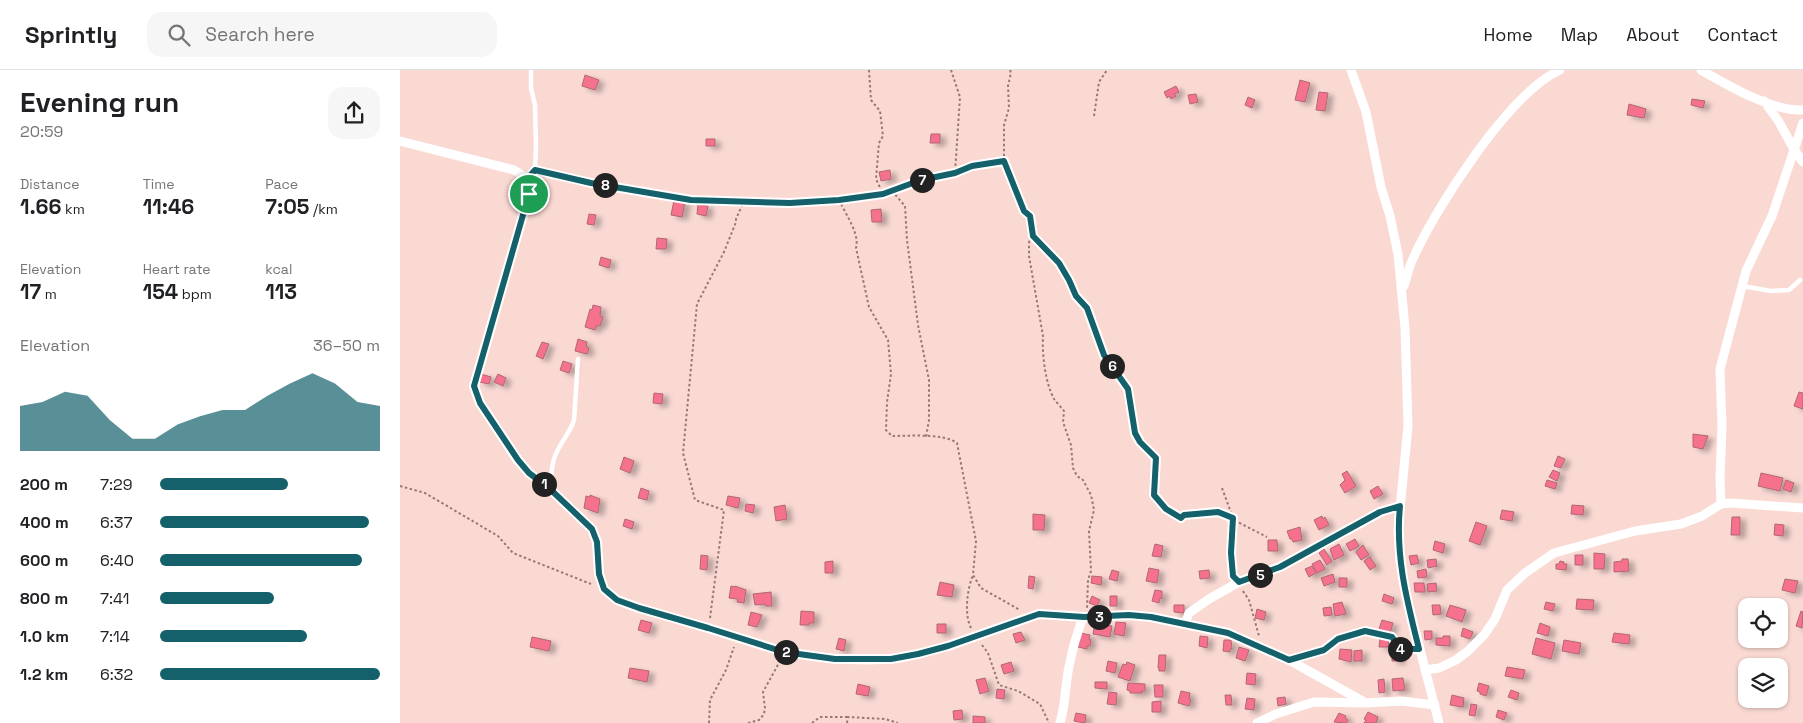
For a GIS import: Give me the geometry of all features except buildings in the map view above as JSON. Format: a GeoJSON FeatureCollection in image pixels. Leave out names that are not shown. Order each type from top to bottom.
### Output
{"type":"FeatureCollection","features":[{"type":"Feature","properties":{"kind":"street"},"geometry":{"type":"LineString","coordinates":[[1351,70],[1366,112],[1390,216],[1403,291],[1408,426],[1398,530],[1400,561],[1406,595],[1439,723]]}},
{"type":"Feature","properties":{"kind":"street"},"geometry":{"type":"LineString","coordinates":[[1403,291],[1411,262],[1428,227],[1466,170],[1492,134],[1518,103],[1535,87],[1560,70]]}},
{"type":"Feature","properties":{"kind":"street"},"geometry":{"type":"LineString","coordinates":[[1701,70],[1748,96],[1784,108],[1803,110]]}},
{"type":"Feature","properties":{"kind":"street"},"geometry":{"type":"LineString","coordinates":[[1764,101],[1803,162]]}},
{"type":"Feature","properties":{"kind":"street"},"geometry":{"type":"LineString","coordinates":[[1721,504],[1722,427],[1720,369],[1746,271],[1772,216],[1803,123]]}},
{"type":"Feature","properties":{"kind":"street"},"geometry":{"type":"LineString","coordinates":[[400,141],[514,170],[528,178],[529,194],[474,386],[480,403],[518,460],[529,473],[550,489],[592,529],[597,542],[599,574],[604,589],[617,600],[784,652],[835,659],[891,659],[918,654],[975,637],[1039,614],[1084,617],[1129,615],[1151,617],[1228,633],[1289,660],[1366,703]]}},
{"type":"Feature","properties":{"kind":"street"},"geometry":{"type":"LineString","coordinates":[[1426,670],[1438,668],[1456,660],[1467,652],[1484,636],[1495,619],[1507,590],[1554,553],[1635,531],[1681,524],[1702,516],[1721,504],[1760,504],[1803,508]]}},
{"type":"Feature","properties":{"kind":"street"},"geometry":{"type":"LineString","coordinates":[[1185,624],[1189,613],[1198,605],[1239,582],[1280,567],[1380,512],[1400,506]]}},
{"type":"Feature","properties":{"kind":"street"},"geometry":{"type":"LineString","coordinates":[[1060,723],[1065,706],[1069,663],[1077,633],[1084,617]]}},
{"type":"Feature","properties":{"kind":"street"},"geometry":{"type":"LineString","coordinates":[[1257,723],[1299,705],[1314,702],[1366,703],[1401,701],[1435,705]]}},
{"type":"Feature","properties":{"kind":"lane"},"geometry":{"type":"LineString","coordinates":[[528,178],[535,170],[535,106],[531,88],[531,70]]}},
{"type":"Feature","properties":{"kind":"lane"},"geometry":{"type":"LineString","coordinates":[[1742,286],[1771,290],[1790,290],[1800,280]]}},
{"type":"Feature","properties":{"kind":"lane"},"geometry":{"type":"LineString","coordinates":[[550,489],[555,456],[574,420],[578,360]]}},
{"type":"Feature","properties":{"kind":"path"},"geometry":{"type":"LineString","coordinates":[[869,70],[871,100],[880,111],[883,136],[879,143],[876,179],[883,194]]}},
{"type":"Feature","properties":{"kind":"path"},"geometry":{"type":"LineString","coordinates":[[951,70],[960,97],[955,173]]}},
{"type":"Feature","properties":{"kind":"path"},"geometry":{"type":"LineString","coordinates":[[1010,70],[1008,86],[1009,108],[1004,125],[1004,161],[1024,211],[1030,216],[1033,236],[1059,263],[1076,296],[1087,308],[1104,355],[1128,389],[1135,433],[1140,442],[1156,458],[1154,495],[1166,509],[1181,518],[1184,515],[1218,512],[1267,537]]}},
{"type":"Feature","properties":{"kind":"path"},"geometry":{"type":"LineString","coordinates":[[1094,116],[1099,82],[1107,70]]}},
{"type":"Feature","properties":{"kind":"path"},"geometry":{"type":"LineString","coordinates":[[535,170],[591,183],[691,200],[790,203],[839,200],[883,194],[921,180],[955,173],[972,166],[1004,161]]}},
{"type":"Feature","properties":{"kind":"path"},"geometry":{"type":"LineString","coordinates":[[892,191],[905,206],[913,287],[929,380],[929,420],[926,437]]}},
{"type":"Feature","properties":{"kind":"path"},"geometry":{"type":"LineString","coordinates":[[839,200],[854,230],[869,308],[888,340],[891,374],[886,430],[892,436],[952,439],[957,443],[976,541],[973,575],[969,584],[967,620],[975,637],[988,653],[999,685],[1018,692],[1040,704],[1050,723]]}},
{"type":"Feature","properties":{"kind":"path"},"geometry":{"type":"LineString","coordinates":[[708,628],[724,510],[695,500],[683,453],[697,304],[724,252],[743,203]]}},
{"type":"Feature","properties":{"kind":"path"},"geometry":{"type":"LineString","coordinates":[[1033,236],[1029,242],[1029,256],[1043,336],[1046,374],[1054,398],[1064,411],[1063,422],[1071,445],[1073,468],[1077,476],[1083,480],[1091,495],[1094,510],[1089,531],[1090,571],[1088,606],[1084,617]]}},
{"type":"Feature","properties":{"kind":"path"},"geometry":{"type":"LineString","coordinates":[[400,486],[424,493],[498,536],[513,553],[604,589]]}},
{"type":"Feature","properties":{"kind":"path"},"geometry":{"type":"LineString","coordinates":[[1222,488],[1233,518],[1231,553],[1233,576],[1239,582],[1249,600],[1259,636],[1256,646]]}},
{"type":"Feature","properties":{"kind":"path"},"geometry":{"type":"LineString","coordinates":[[973,575],[981,588],[1020,609],[1028,617]]}},
{"type":"Feature","properties":{"kind":"path"},"geometry":{"type":"LineString","coordinates":[[1289,660],[1324,650],[1338,639],[1365,631],[1392,637],[1400,649],[1419,649]]}},
{"type":"Feature","properties":{"kind":"path"},"geometry":{"type":"LineString","coordinates":[[709,723],[710,700],[726,670],[738,638]]}},
{"type":"Feature","properties":{"kind":"path"},"geometry":{"type":"LineString","coordinates":[[748,723],[759,720],[764,714],[763,692],[784,652]]}},
{"type":"Feature","properties":{"kind":"path"},"geometry":{"type":"LineString","coordinates":[[812,723],[820,717],[885,719],[898,723]]}},
{"type":"Feature","properties":{"kind":"path"},"geometry":{"type":"LineString","coordinates":[[847,723],[848,717]]}},
{"type":"Feature","properties":{"kind":"route"},"geometry":{"type":"LineString","coordinates":[[1004,161],[1024,211],[1030,216],[1033,236],[1059,263],[1076,296],[1087,308],[1104,355],[1128,389],[1135,433],[1140,442],[1156,458],[1154,495],[1166,509],[1181,518],[1184,515],[1218,512],[1233,518],[1231,553],[1233,576],[1239,582],[1280,567],[1345,533],[1380,512],[1400,506],[1398,530],[1400,561],[1419,649],[1400,649],[1392,637],[1365,631],[1338,639],[1324,650],[1289,660],[1228,633],[1151,617],[1129,615],[1084,617],[1039,614],[948,646],[918,654],[891,659],[835,659],[784,652],[617,600],[604,589],[599,574],[597,542],[592,529],[574,510],[529,473],[518,460],[480,403],[474,386],[529,194],[528,178],[535,170],[591,183],[691,200],[790,203],[839,200],[883,194],[921,180],[955,173],[972,166],[1004,161]]}}]}
